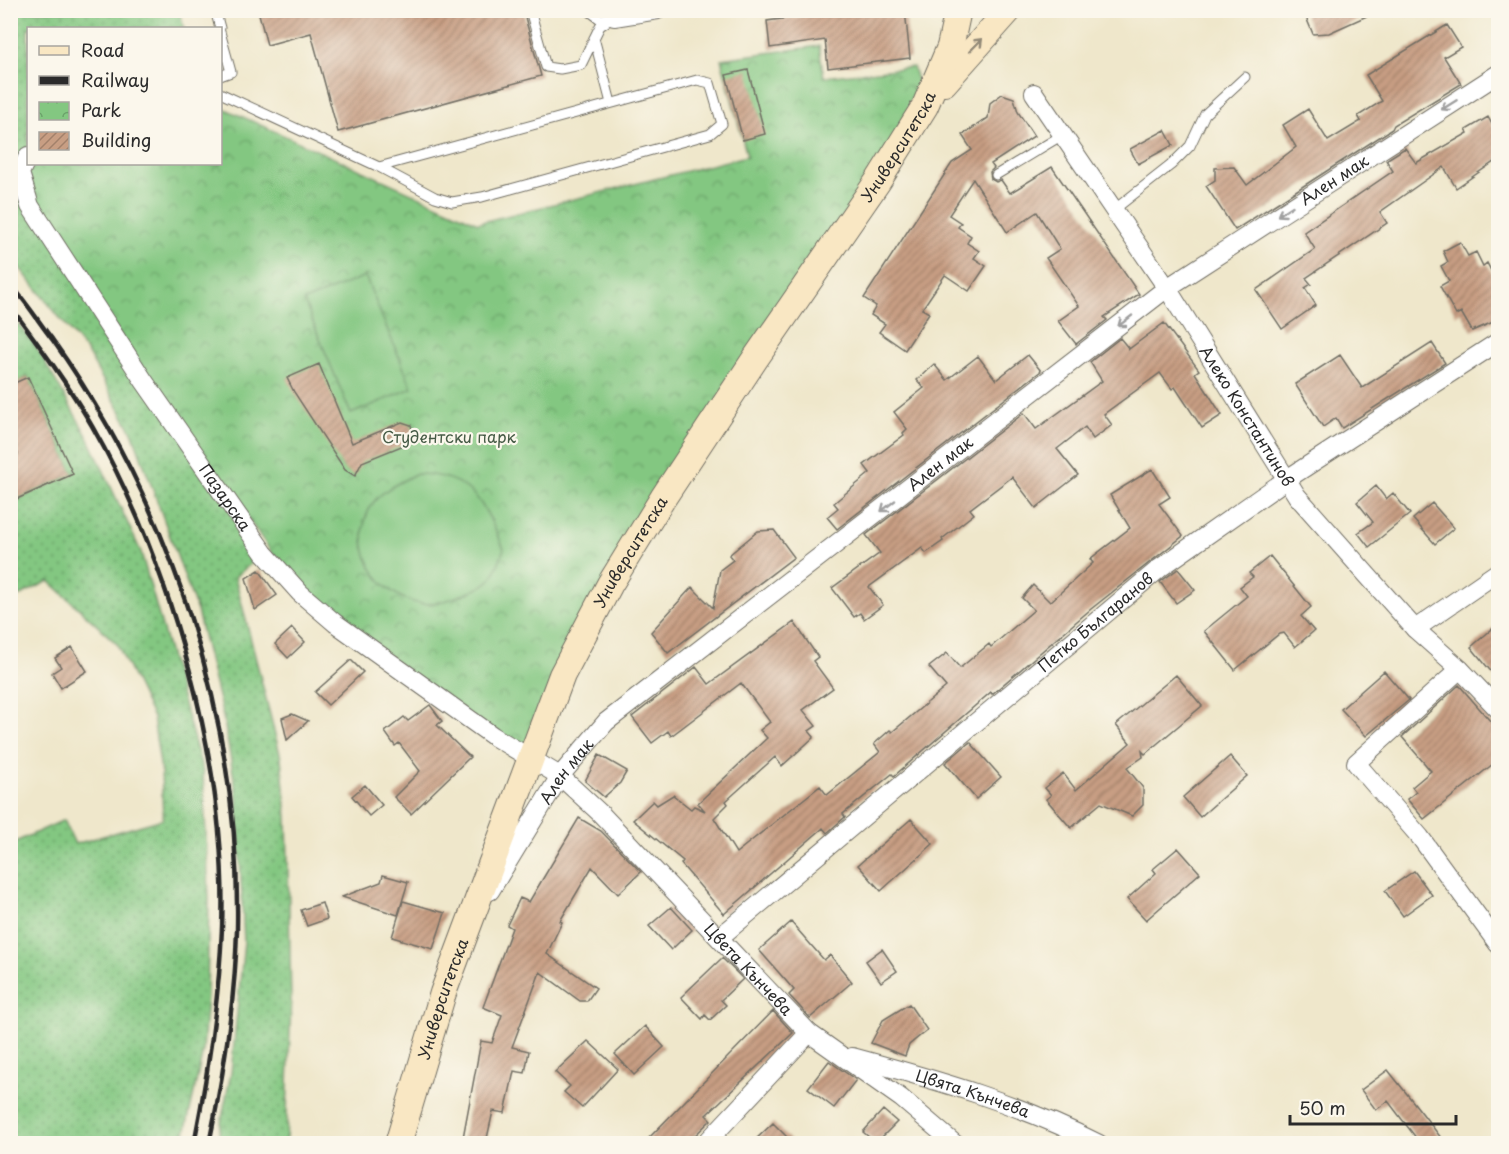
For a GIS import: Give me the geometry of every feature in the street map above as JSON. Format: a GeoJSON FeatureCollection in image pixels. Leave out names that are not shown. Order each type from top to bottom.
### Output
{"type":"FeatureCollection","features":[{"type":"Feature","properties":{"kind":"street"},"geometry":{"type":"LineString","coordinates":[[614,17],[658,10]]}},
{"type":"Feature","properties":{"kind":"street","name":"Университетска"},"geometry":{"type":"LineString","coordinates":[[398,1143],[443,993],[562,675],[610,584],[663,498],[755,359],[878,181],[925,106],[950,47],[957,10]]}},
{"type":"Feature","properties":{"kind":"street"},"geometry":{"type":"LineString","coordinates":[[925,106],[969,52],[1009,10]]}},
{"type":"Feature","properties":{"kind":"street","name":"Ален мак"},"geometry":{"type":"LineString","coordinates":[[464,935],[560,776],[606,722],[1167,288],[1498,74]]}},
{"type":"Feature","properties":{"kind":"street","name":"Алеко Константинов"},"geometry":{"type":"LineString","coordinates":[[1035,93],[1167,288],[1297,496],[1414,629],[1460,669],[1498,709]]}},
{"type":"Feature","properties":{"kind":"street","name":"Пазарска"},"geometry":{"type":"LineString","coordinates":[[27,158],[20,173],[30,206],[144,381],[264,553],[300,593],[335,623],[493,736],[560,776]]}},
{"type":"Feature","properties":{"kind":"street","name":"Петко Българанов"},"geometry":{"type":"LineString","coordinates":[[720,937],[1160,568],[1287,479],[1498,342]]}},
{"type":"Feature","properties":{"kind":"street"},"geometry":{"type":"LineString","coordinates":[[1414,629],[1498,572]]}},
{"type":"Feature","properties":{"kind":"street"},"geometry":{"type":"LineString","coordinates":[[1460,669],[1356,764],[1420,837],[1498,944]]}},
{"type":"Feature","properties":{"kind":"street","name":"Цвета Кънчева"},"geometry":{"type":"LineString","coordinates":[[560,776],[600,813],[809,1033],[842,1054],[901,1098],[955,1143]]}},
{"type":"Feature","properties":{"kind":"street"},"geometry":{"type":"LineString","coordinates":[[705,1143],[809,1033]]}},
{"type":"Feature","properties":{"kind":"street","name":"Цвята Кънчева"},"geometry":{"type":"LineString","coordinates":[[842,1054],[965,1088],[1071,1129],[1099,1143]]}},
{"type":"Feature","properties":{"kind":"lane"},"geometry":{"type":"LineString","coordinates":[[215,10],[219,27]]}},
{"type":"Feature","properties":{"kind":"lane"},"geometry":{"type":"LineString","coordinates":[[530,10],[546,67],[560,69],[581,65],[600,26],[614,17]]}},
{"type":"Feature","properties":{"kind":"lane"},"geometry":{"type":"LineString","coordinates":[[588,10],[600,19],[614,17]]}},
{"type":"Feature","properties":{"kind":"lane"},"geometry":{"type":"LineString","coordinates":[[222,38],[231,72],[222,75]]}},
{"type":"Feature","properties":{"kind":"lane"},"geometry":{"type":"LineString","coordinates":[[594,38],[611,103]]}},
{"type":"Feature","properties":{"kind":"lane"},"geometry":{"type":"LineString","coordinates":[[1115,209],[1171,165],[1190,146],[1205,114],[1245,77]]}},
{"type":"Feature","properties":{"kind":"lane"},"geometry":{"type":"LineString","coordinates":[[222,94],[379,167],[435,197],[452,202],[482,197],[710,134],[722,123],[710,83],[697,80],[379,167]]}},
{"type":"Feature","properties":{"kind":"lane"},"geometry":{"type":"LineString","coordinates":[[996,176],[1064,134]]}},
{"type":"Feature","properties":{"kind":"green space"},"geometry":{"type":"Polygon","coordinates":[[[10,11],[179,11],[184,27],[27,27],[27,165],[33,165],[264,553],[235,577],[281,758],[287,816],[291,1001],[286,1143],[217,1143],[231,1073],[244,942],[237,796],[224,721],[197,611],[132,432],[87,352],[11,257],[10,11]]]}},
{"type":"Feature","properties":{"kind":"green space","name":"Студентски парк"},"geometry":{"type":"Polygon","coordinates":[[[819,46],[824,77],[913,67],[925,106],[663,498],[529,759],[300,593],[30,206],[28,165],[222,165],[222,107],[478,223],[747,156],[721,59],[819,46]]]}},
{"type":"Feature","properties":{"kind":"green space"},"geometry":{"type":"Polygon","coordinates":[[[365,276],[412,388],[351,414],[304,301],[365,276]]]}},
{"type":"Feature","properties":{"kind":"green space"},"geometry":{"type":"Polygon","coordinates":[[[11,315],[35,345],[89,439],[141,552],[203,772],[209,899],[207,995],[203,1051],[183,1143],[11,1143],[10,840],[13,843],[64,820],[75,844],[163,819],[161,771],[153,718],[117,644],[49,581],[11,600],[11,502],[73,474],[28,377],[11,385],[11,315]]]}},
{"type":"Feature","properties":{"kind":"green space"},"geometry":{"type":"Polygon","coordinates":[[[415,474],[450,479],[473,494],[489,517],[504,549],[495,572],[488,582],[467,593],[432,604],[407,600],[392,591],[380,580],[365,551],[363,535],[366,519],[373,503],[387,490],[415,474]]]}},
{"type":"Feature","properties":{"kind":"building"},"geometry":{"type":"Polygon","coordinates":[[[258,10],[523,10],[541,76],[338,132],[311,33],[267,45],[258,10]]]}},
{"type":"Feature","properties":{"kind":"building"},"geometry":{"type":"Polygon","coordinates":[[[846,10],[905,10],[910,58],[828,68],[825,40],[770,48],[767,21],[846,10]]]}},
{"type":"Feature","properties":{"kind":"building"},"geometry":{"type":"Polygon","coordinates":[[[1303,10],[1380,10],[1329,33],[1313,34],[1303,10]]]}},
{"type":"Feature","properties":{"kind":"building"},"geometry":{"type":"Polygon","coordinates":[[[1447,25],[1461,47],[1444,57],[1461,84],[1394,125],[1392,129],[1235,230],[1206,186],[1215,180],[1215,168],[1234,167],[1247,185],[1296,147],[1283,125],[1308,109],[1328,141],[1361,121],[1358,116],[1382,101],[1366,75],[1447,25]]]}},
{"type":"Feature","properties":{"kind":"building"},"geometry":{"type":"Polygon","coordinates":[[[748,70],[765,134],[743,140],[726,75],[748,70]]]}},
{"type":"Feature","properties":{"kind":"building"},"geometry":{"type":"Polygon","coordinates":[[[1002,94],[1014,98],[1018,112],[1034,136],[991,164],[994,168],[990,172],[991,179],[996,182],[1001,180],[1010,193],[1052,167],[1139,294],[1104,317],[1107,320],[1076,344],[1058,321],[1079,306],[1046,258],[1060,249],[1037,212],[1007,232],[973,179],[949,215],[961,223],[958,227],[971,236],[967,243],[979,251],[974,258],[986,266],[969,291],[945,275],[922,309],[929,313],[905,350],[879,332],[885,324],[871,315],[876,306],[864,298],[952,163],[972,150],[962,135],[988,118],[990,103],[1002,94]]]}},
{"type":"Feature","properties":{"kind":"building"},"geometry":{"type":"Polygon","coordinates":[[[1488,117],[1498,135],[1498,159],[1456,188],[1444,167],[1380,212],[1387,223],[1306,278],[1311,284],[1305,288],[1316,305],[1282,329],[1256,290],[1315,249],[1304,232],[1393,171],[1386,160],[1405,148],[1416,163],[1468,133],[1466,130],[1488,117]]]}},
{"type":"Feature","properties":{"kind":"building"},"geometry":{"type":"Polygon","coordinates":[[[1165,130],[1173,145],[1138,164],[1130,149],[1165,130]]]}},
{"type":"Feature","properties":{"kind":"building"},"geometry":{"type":"Polygon","coordinates":[[[1460,242],[1468,256],[1476,252],[1483,266],[1487,263],[1498,284],[1498,320],[1472,331],[1461,312],[1456,315],[1440,286],[1449,281],[1441,266],[1448,262],[1443,251],[1460,242]]]}},
{"type":"Feature","properties":{"kind":"building"},"geometry":{"type":"Polygon","coordinates":[[[1164,323],[1199,370],[1195,373],[1222,415],[1202,428],[1175,387],[1172,389],[1160,373],[1104,414],[1112,425],[1093,439],[1085,427],[1057,449],[1078,475],[1036,508],[1012,477],[970,509],[974,514],[942,539],[943,541],[926,553],[922,548],[869,587],[883,605],[864,619],[860,613],[854,617],[832,588],[880,553],[866,535],[1024,413],[1036,429],[1102,381],[1090,362],[1120,338],[1129,349],[1164,323]]]}},
{"type":"Feature","properties":{"kind":"building"},"geometry":{"type":"Polygon","coordinates":[[[1432,343],[1445,363],[1342,428],[1336,418],[1323,427],[1295,384],[1340,355],[1362,388],[1432,343]]]}},
{"type":"Feature","properties":{"kind":"building"},"geometry":{"type":"Polygon","coordinates":[[[1028,355],[1041,371],[837,529],[827,517],[838,508],[834,503],[870,473],[864,465],[904,435],[907,429],[894,412],[924,388],[917,380],[934,364],[947,380],[978,356],[996,380],[1028,355]]]}},
{"type":"Feature","properties":{"kind":"building"},"geometry":{"type":"Polygon","coordinates":[[[319,364],[352,443],[402,422],[411,425],[414,435],[409,443],[362,462],[355,476],[345,470],[287,378],[319,364]]]}},
{"type":"Feature","properties":{"kind":"building"},"geometry":{"type":"Polygon","coordinates":[[[28,377],[73,474],[10,502],[10,458],[18,454],[10,437],[10,385],[28,377]]]}},
{"type":"Feature","properties":{"kind":"building"},"geometry":{"type":"Polygon","coordinates":[[[1152,469],[1170,497],[1159,504],[1183,536],[1091,609],[992,694],[991,692],[894,776],[892,774],[843,814],[845,817],[827,833],[823,828],[724,914],[681,864],[683,861],[633,820],[653,801],[657,805],[673,795],[691,809],[694,806],[705,811],[698,803],[767,738],[760,730],[770,722],[741,683],[671,736],[668,731],[652,743],[632,717],[696,667],[709,684],[794,622],[818,657],[813,661],[833,688],[803,710],[816,726],[809,731],[814,737],[782,766],[775,757],[726,801],[728,804],[714,818],[736,853],[820,786],[827,795],[880,752],[874,744],[946,687],[929,667],[947,653],[960,668],[989,644],[991,647],[1034,610],[1022,598],[1033,585],[1050,602],[1093,563],[1090,559],[1130,528],[1110,495],[1152,469]]]}},
{"type":"Feature","properties":{"kind":"building"},"geometry":{"type":"Polygon","coordinates":[[[1376,486],[1386,499],[1393,493],[1410,514],[1369,547],[1358,533],[1373,522],[1357,502],[1376,486]]]}},
{"type":"Feature","properties":{"kind":"building"},"geometry":{"type":"Polygon","coordinates":[[[1432,503],[1454,528],[1435,544],[1413,519],[1432,503]]]}},
{"type":"Feature","properties":{"kind":"building"},"geometry":{"type":"Polygon","coordinates":[[[774,530],[794,557],[668,653],[651,632],[692,587],[713,608],[720,570],[733,560],[729,555],[758,531],[774,530]]]}},
{"type":"Feature","properties":{"kind":"building"},"geometry":{"type":"Polygon","coordinates":[[[1270,556],[1311,607],[1301,616],[1314,631],[1295,647],[1284,633],[1279,634],[1235,670],[1204,631],[1247,596],[1240,587],[1253,577],[1249,573],[1270,556]]]}},
{"type":"Feature","properties":{"kind":"building"},"geometry":{"type":"Polygon","coordinates":[[[1178,569],[1195,590],[1176,603],[1160,582],[1178,569]]]}},
{"type":"Feature","properties":{"kind":"building"},"geometry":{"type":"Polygon","coordinates":[[[259,570],[277,595],[255,610],[246,578],[259,570]]]}},
{"type":"Feature","properties":{"kind":"building"},"geometry":{"type":"Polygon","coordinates":[[[1498,624],[1498,680],[1471,647],[1498,624]]]}},
{"type":"Feature","properties":{"kind":"building"},"geometry":{"type":"Polygon","coordinates":[[[292,628],[305,642],[288,658],[275,644],[292,628]]]}},
{"type":"Feature","properties":{"kind":"building"},"geometry":{"type":"Polygon","coordinates":[[[72,647],[87,671],[61,688],[52,673],[61,667],[55,658],[72,647]]]}},
{"type":"Feature","properties":{"kind":"building"},"geometry":{"type":"Polygon","coordinates":[[[351,660],[363,672],[328,705],[315,692],[351,660]]]}},
{"type":"Feature","properties":{"kind":"building"},"geometry":{"type":"Polygon","coordinates":[[[1384,671],[1409,700],[1366,736],[1341,709],[1384,671]]]}},
{"type":"Feature","properties":{"kind":"building"},"geometry":{"type":"Polygon","coordinates":[[[1176,675],[1202,706],[1145,754],[1142,751],[1143,757],[1127,768],[1143,788],[1143,805],[1132,816],[1101,803],[1071,828],[1046,799],[1051,795],[1045,788],[1063,773],[1076,790],[1130,743],[1116,725],[1176,675]]]}},
{"type":"Feature","properties":{"kind":"building"},"geometry":{"type":"Polygon","coordinates":[[[1459,685],[1498,730],[1498,760],[1424,819],[1407,799],[1416,792],[1412,787],[1431,771],[1402,737],[1459,685]]]}},
{"type":"Feature","properties":{"kind":"building"},"geometry":{"type":"Polygon","coordinates":[[[430,705],[442,721],[437,725],[470,757],[411,814],[394,797],[420,771],[399,743],[395,746],[385,732],[404,717],[408,721],[430,705]]]}},
{"type":"Feature","properties":{"kind":"building"},"geometry":{"type":"Polygon","coordinates":[[[292,714],[308,721],[287,740],[282,718],[292,714]]]}},
{"type":"Feature","properties":{"kind":"building"},"geometry":{"type":"Polygon","coordinates":[[[970,742],[1001,777],[976,799],[945,763],[970,742]]]}},
{"type":"Feature","properties":{"kind":"building"},"geometry":{"type":"Polygon","coordinates":[[[599,755],[627,771],[620,783],[604,797],[585,781],[599,755]]]}},
{"type":"Feature","properties":{"kind":"building"},"geometry":{"type":"Polygon","coordinates":[[[1230,756],[1247,776],[1200,817],[1183,797],[1230,756]]]}},
{"type":"Feature","properties":{"kind":"building"},"geometry":{"type":"Polygon","coordinates":[[[365,785],[382,805],[369,816],[352,796],[365,785]]]}},
{"type":"Feature","properties":{"kind":"building"},"geometry":{"type":"Polygon","coordinates":[[[579,818],[601,831],[641,872],[618,894],[592,867],[560,921],[562,922],[547,954],[596,988],[587,1001],[580,1001],[540,972],[512,1047],[529,1051],[525,1073],[514,1071],[505,1113],[493,1111],[486,1143],[462,1143],[481,1041],[492,1043],[502,1015],[483,1007],[512,928],[507,925],[520,898],[529,902],[579,818]]]}},
{"type":"Feature","properties":{"kind":"building"},"geometry":{"type":"Polygon","coordinates":[[[911,819],[933,844],[881,891],[858,865],[911,819]]]}},
{"type":"Feature","properties":{"kind":"building"},"geometry":{"type":"Polygon","coordinates":[[[1178,848],[1200,873],[1146,920],[1127,899],[1156,873],[1153,869],[1178,848]]]}},
{"type":"Feature","properties":{"kind":"building"},"geometry":{"type":"Polygon","coordinates":[[[1414,871],[1432,895],[1403,916],[1385,891],[1414,871]]]}},
{"type":"Feature","properties":{"kind":"building"},"geometry":{"type":"Polygon","coordinates":[[[383,875],[408,882],[398,915],[342,897],[381,882],[383,875]]]}},
{"type":"Feature","properties":{"kind":"building"},"geometry":{"type":"Polygon","coordinates":[[[403,901],[445,913],[433,949],[392,937],[403,901]]]}},
{"type":"Feature","properties":{"kind":"building"},"geometry":{"type":"Polygon","coordinates":[[[322,903],[327,919],[307,926],[301,910],[322,903]]]}},
{"type":"Feature","properties":{"kind":"building"},"geometry":{"type":"Polygon","coordinates":[[[671,907],[692,930],[671,950],[649,926],[671,907]]]}},
{"type":"Feature","properties":{"kind":"building"},"geometry":{"type":"Polygon","coordinates":[[[791,922],[824,960],[830,955],[852,982],[810,1018],[789,995],[794,990],[759,950],[791,922]]]}},
{"type":"Feature","properties":{"kind":"building"},"geometry":{"type":"Polygon","coordinates":[[[882,949],[897,971],[881,982],[866,961],[882,949]]]}},
{"type":"Feature","properties":{"kind":"building"},"geometry":{"type":"Polygon","coordinates":[[[722,958],[743,979],[721,1000],[726,1005],[710,1020],[705,1015],[702,1019],[681,997],[722,958]]]}},
{"type":"Feature","properties":{"kind":"building"},"geometry":{"type":"Polygon","coordinates":[[[909,1004],[927,1030],[909,1045],[905,1056],[871,1043],[883,1020],[909,1004]]]}},
{"type":"Feature","properties":{"kind":"building"},"geometry":{"type":"Polygon","coordinates":[[[773,1011],[793,1033],[706,1115],[711,1120],[687,1143],[644,1143],[773,1011]]]}},
{"type":"Feature","properties":{"kind":"building"},"geometry":{"type":"Polygon","coordinates":[[[645,1026],[664,1047],[634,1075],[615,1054],[645,1026]]]}},
{"type":"Feature","properties":{"kind":"building"},"geometry":{"type":"Polygon","coordinates":[[[588,1041],[618,1069],[582,1108],[564,1092],[570,1086],[555,1072],[588,1041]]]}},
{"type":"Feature","properties":{"kind":"building"},"geometry":{"type":"Polygon","coordinates":[[[829,1061],[856,1080],[834,1108],[808,1088],[829,1061]]]}},
{"type":"Feature","properties":{"kind":"building"},"geometry":{"type":"Polygon","coordinates":[[[1388,1070],[1445,1143],[1420,1143],[1388,1101],[1376,1110],[1361,1090],[1388,1070]]]}},
{"type":"Feature","properties":{"kind":"building"},"geometry":{"type":"Polygon","coordinates":[[[883,1110],[897,1122],[876,1143],[863,1132],[883,1110]]]}},
{"type":"Feature","properties":{"kind":"building"},"geometry":{"type":"Polygon","coordinates":[[[773,1123],[793,1143],[752,1143],[773,1123]]]}},
{"type":"Feature","properties":{"kind":"railway"},"geometry":{"type":"LineString","coordinates":[[10,284],[52,339],[95,404],[133,473],[165,545],[191,620],[212,696],[227,774],[235,852],[237,930],[228,1037],[209,1144]]}},
{"type":"Feature","properties":{"kind":"railway"},"geometry":{"type":"LineString","coordinates":[[10,306],[73,395],[121,481],[147,541],[170,604],[205,735],[215,801],[221,866],[222,928],[212,1037],[194,1144]]}}]}
